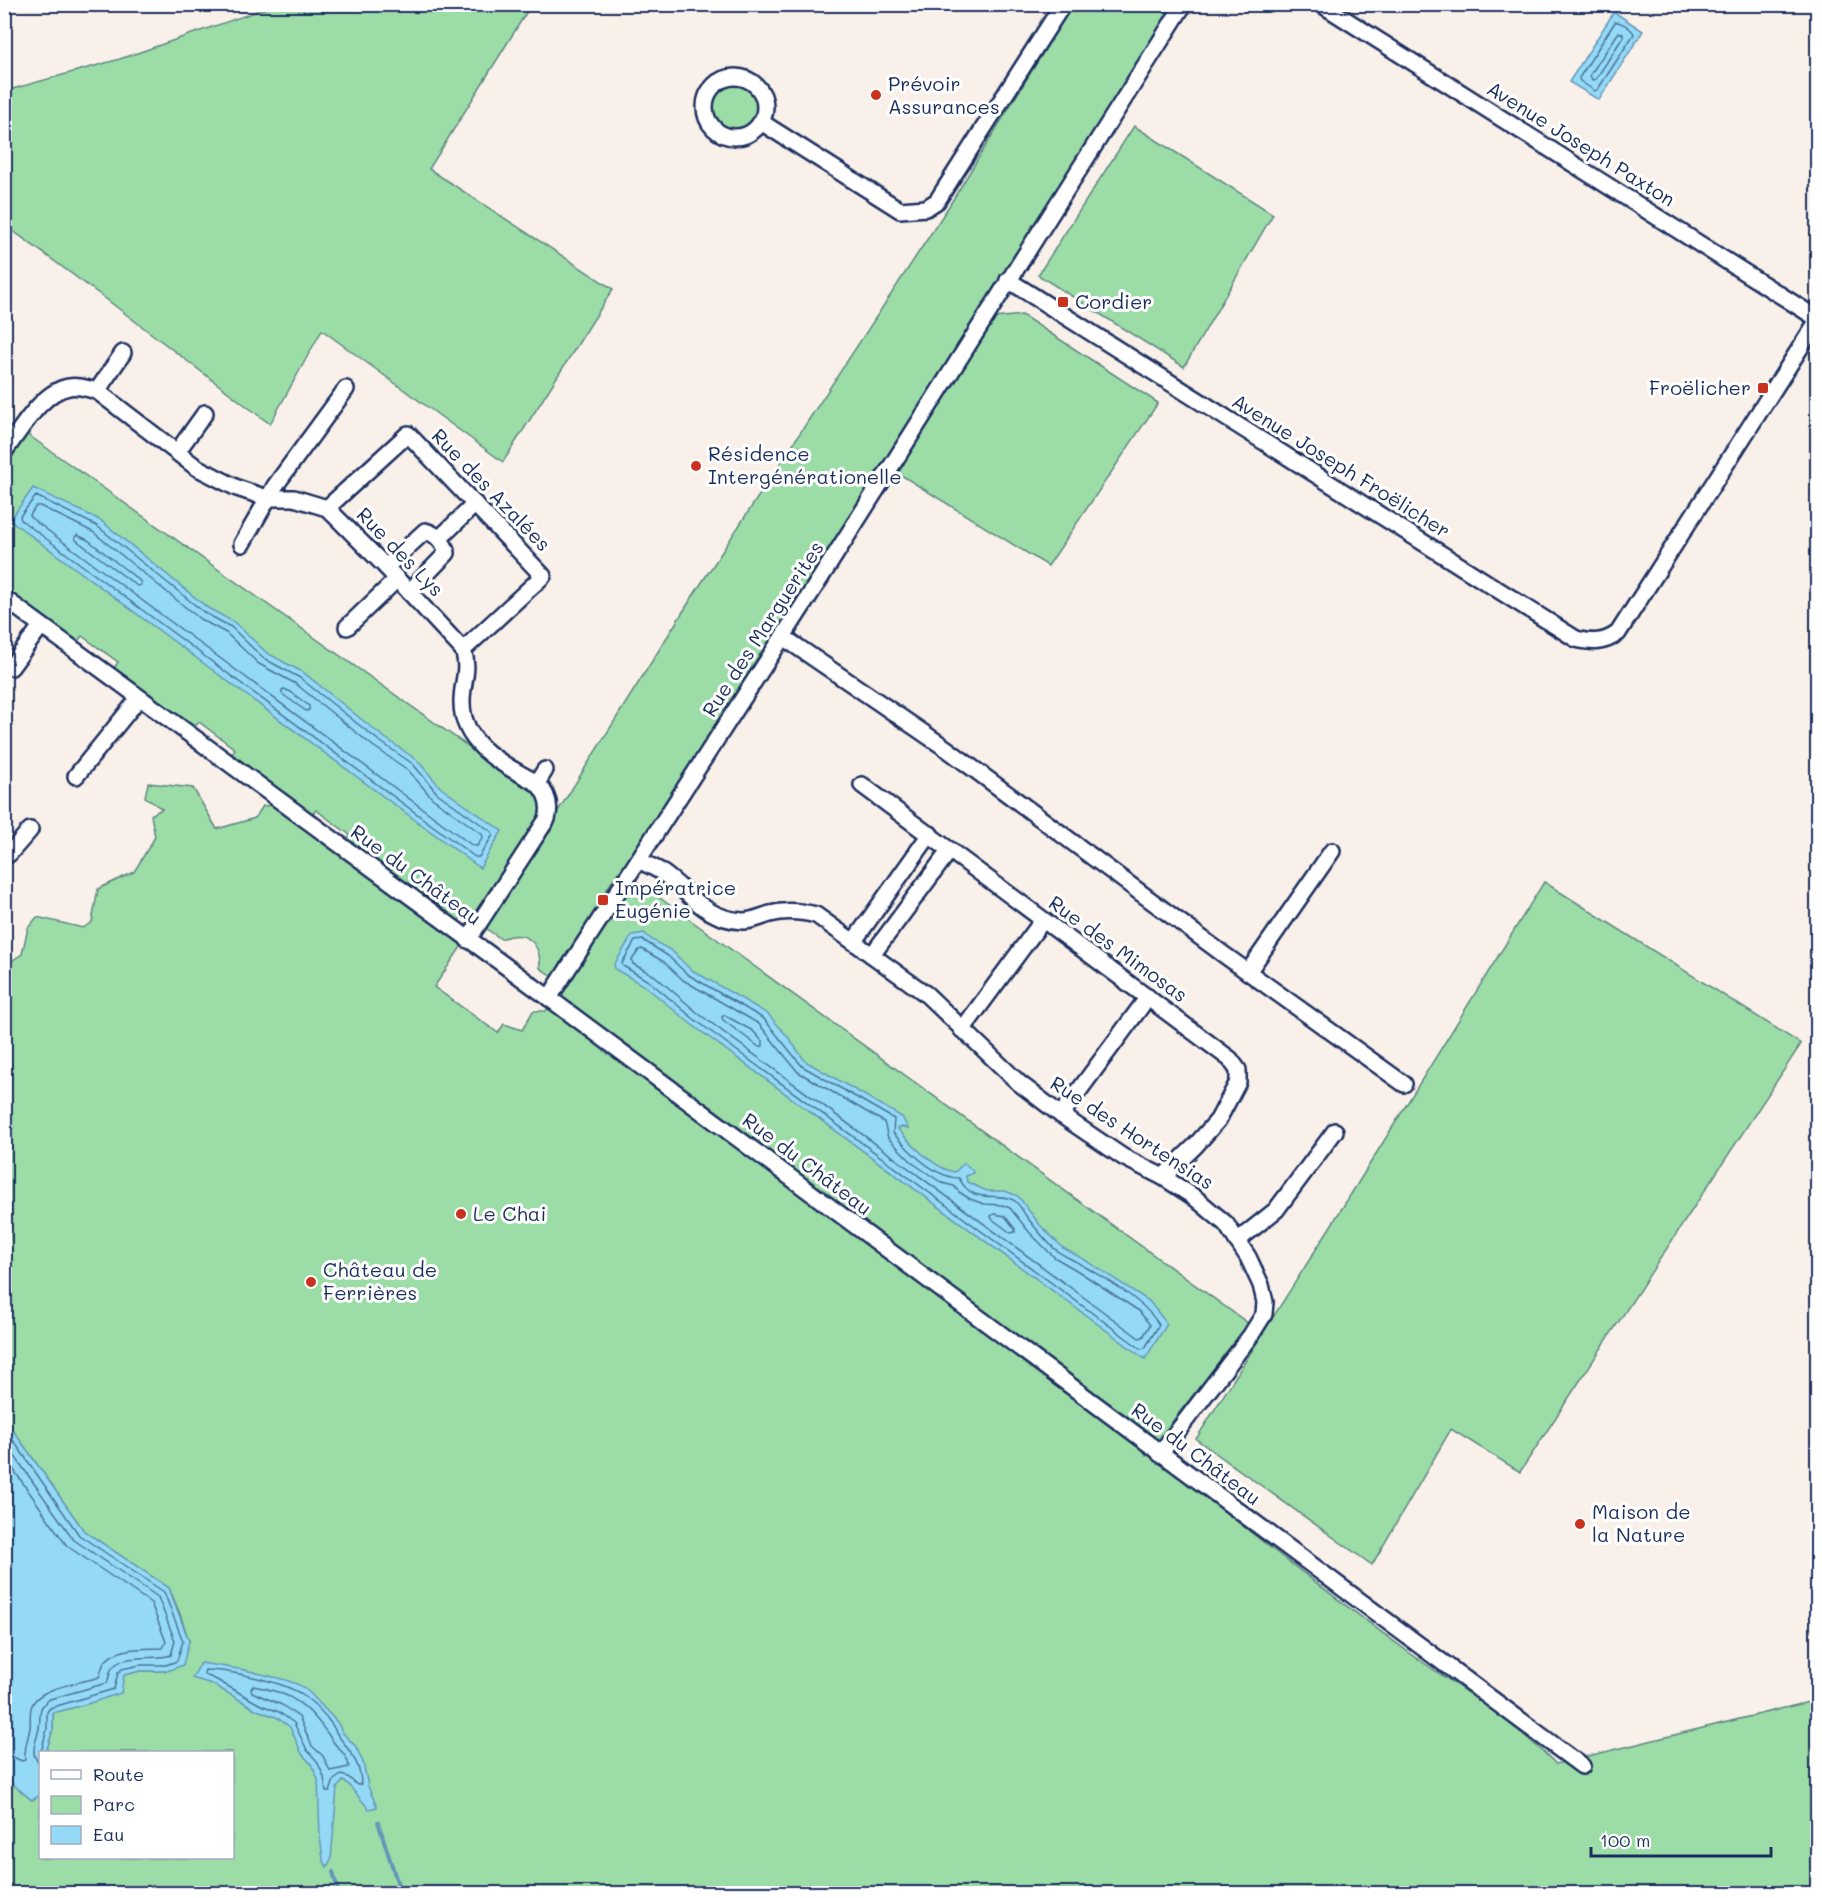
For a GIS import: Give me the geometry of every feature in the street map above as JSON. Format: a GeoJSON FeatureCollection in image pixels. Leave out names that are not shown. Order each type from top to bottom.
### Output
{"type":"FeatureCollection","features":[{"type":"Feature","properties":{"kind":"street"},"geometry":{"type":"LineString","coordinates":[[761,123],[900,210],[926,208],[937,201],[1063,4]]}},
{"type":"Feature","properties":{"kind":"street"},"geometry":{"type":"LineString","coordinates":[[1008,280],[1184,4]]}},
{"type":"Feature","properties":{"kind":"street","name":"Avenue Joseph Paxton"},"geometry":{"type":"LineString","coordinates":[[1321,4],[1818,320]]}},
{"type":"Feature","properties":{"kind":"street"},"geometry":{"type":"LineString","coordinates":[[725,78],[746,79],[755,84],[765,102],[761,123],[746,135],[735,138],[716,132],[705,115],[705,100],[709,91],[725,78]]}},
{"type":"Feature","properties":{"kind":"street","name":"Avenue Joseph Froëlicher"},"geometry":{"type":"LineString","coordinates":[[1008,280],[1570,635],[1587,642],[1608,640],[1618,633],[1818,320]]}},
{"type":"Feature","properties":{"kind":"street","name":"Rue des Marguerites"},"geometry":{"type":"LineString","coordinates":[[549,998],[783,638],[1008,280]]}},
{"type":"Feature","properties":{"kind":"street"},"geometry":{"type":"LineString","coordinates":[[97,392],[123,353]]}},
{"type":"Feature","properties":{"kind":"street","name":"Rue des Lys"},"geometry":{"type":"LineString","coordinates":[[4,452],[43,401],[54,392],[69,387],[82,387],[97,392],[196,467],[237,488],[267,498],[294,498],[327,508],[386,567],[463,650]]}},
{"type":"Feature","properties":{"kind":"street"},"geometry":{"type":"LineString","coordinates":[[242,544],[267,498],[346,389]]}},
{"type":"Feature","properties":{"kind":"street"},"geometry":{"type":"LineString","coordinates":[[177,452],[205,413]]}},
{"type":"Feature","properties":{"kind":"street","name":"Rue des Azalées"},"geometry":{"type":"LineString","coordinates":[[327,508],[408,434],[543,576],[463,650]]}},
{"type":"Feature","properties":{"kind":"street"},"geometry":{"type":"LineString","coordinates":[[439,539],[475,504]]}},
{"type":"Feature","properties":{"kind":"street"},"geometry":{"type":"LineString","coordinates":[[386,567],[424,531],[433,533],[445,545],[447,554],[409,592]]}},
{"type":"Feature","properties":{"kind":"street"},"geometry":{"type":"LineString","coordinates":[[346,627],[397,579]]}},
{"type":"Feature","properties":{"kind":"street","name":"Rue du Château"},"geometry":{"type":"LineString","coordinates":[[4,598],[549,998],[1582,1766]]}},
{"type":"Feature","properties":{"kind":"street"},"geometry":{"type":"LineString","coordinates":[[11,667],[41,626]]}},
{"type":"Feature","properties":{"kind":"street"},"geometry":{"type":"LineString","coordinates":[[783,638],[947,749],[1248,972],[1404,1084]]}},
{"type":"Feature","properties":{"kind":"street"},"geometry":{"type":"LineString","coordinates":[[463,650],[467,668],[461,700],[468,732],[494,759],[541,777],[542,788],[549,804],[547,819],[468,940]]}},
{"type":"Feature","properties":{"kind":"street"},"geometry":{"type":"LineString","coordinates":[[76,776],[139,698]]}},
{"type":"Feature","properties":{"kind":"street","name":"Rue des Mimosas"},"geometry":{"type":"LineString","coordinates":[[862,785],[1230,1059],[1238,1070],[1238,1082],[1218,1120],[1163,1178]]}},
{"type":"Feature","properties":{"kind":"street"},"geometry":{"type":"LineString","coordinates":[[4,850],[9,854],[30,830]]}},
{"type":"Feature","properties":{"kind":"street"},"geometry":{"type":"LineString","coordinates":[[854,941],[930,834]]}},
{"type":"Feature","properties":{"kind":"street"},"geometry":{"type":"LineString","coordinates":[[872,955],[950,850]]}},
{"type":"Feature","properties":{"kind":"street"},"geometry":{"type":"LineString","coordinates":[[1248,972],[1332,851]]}},
{"type":"Feature","properties":{"kind":"street","name":"Rue des Hortensias"},"geometry":{"type":"LineString","coordinates":[[639,860],[661,872],[705,909],[720,915],[742,921],[785,911],[816,915],[926,994],[1019,1083],[1061,1115],[1123,1157],[1194,1197],[1226,1224],[1248,1257],[1261,1285],[1265,1302],[1264,1314],[1251,1335],[1160,1454]]}},
{"type":"Feature","properties":{"kind":"street"},"geometry":{"type":"LineString","coordinates":[[962,1030],[1043,921]]}},
{"type":"Feature","properties":{"kind":"street"},"geometry":{"type":"LineString","coordinates":[[1061,1115],[1148,997]]}},
{"type":"Feature","properties":{"kind":"street"},"geometry":{"type":"LineString","coordinates":[[1237,1241],[1276,1210],[1335,1131]]}},
{"type":"Feature","properties":{"kind":"green space"},"geometry":{"type":"Polygon","coordinates":[[[275,5],[531,5],[429,169],[613,289],[503,462],[322,330],[270,424],[5,225],[5,91],[120,59],[275,5]]]}},
{"type":"Feature","properties":{"kind":"green space"},"geometry":{"type":"Polygon","coordinates":[[[1072,5],[1177,5],[625,875],[618,872],[596,906],[601,911],[555,978],[540,968],[538,951],[530,940],[518,936],[501,939],[484,927],[545,830],[550,832],[558,811],[691,599],[949,206],[1072,5]]]}},
{"type":"Feature","properties":{"kind":"green space"},"geometry":{"type":"Polygon","coordinates":[[[735,84],[750,91],[757,106],[750,121],[735,128],[720,121],[713,106],[720,91],[735,84]]]}},
{"type":"Feature","properties":{"kind":"green space"},"geometry":{"type":"Polygon","coordinates":[[[1134,126],[1273,214],[1184,367],[1038,275],[1134,126]]]}},
{"type":"Feature","properties":{"kind":"green space"},"geometry":{"type":"Polygon","coordinates":[[[1022,315],[1158,403],[1048,566],[896,472],[994,318],[1022,315]]]}},
{"type":"Feature","properties":{"kind":"green space"},"geometry":{"type":"Polygon","coordinates":[[[24,432],[541,798],[545,807],[477,918],[466,911],[457,923],[344,845],[350,835],[316,810],[308,819],[228,759],[235,749],[199,722],[191,731],[112,671],[118,662],[82,636],[75,645],[5,592],[5,459],[24,432]]]}},
{"type":"Feature","properties":{"kind":"green space"},"geometry":{"type":"Polygon","coordinates":[[[148,783],[193,788],[217,829],[255,818],[263,806],[275,805],[463,944],[434,987],[498,1033],[504,1024],[522,1030],[533,1011],[546,1011],[559,996],[635,880],[1249,1324],[1146,1455],[1154,1456],[1343,1603],[1503,1718],[1556,1764],[1817,1700],[1817,1893],[5,1893],[5,1778],[32,1800],[39,1796],[39,1859],[234,1859],[234,1751],[46,1751],[53,1729],[53,1712],[87,1704],[123,1675],[140,1671],[167,1671],[189,1641],[169,1588],[84,1531],[15,1433],[5,1424],[4,966],[22,954],[28,928],[37,917],[83,928],[92,922],[98,889],[134,872],[155,837],[151,815],[162,809],[145,797],[148,783]]]}},
{"type":"Feature","properties":{"kind":"green space"},"geometry":{"type":"Polygon","coordinates":[[[1544,882],[1801,1044],[1520,1472],[1451,1429],[1372,1565],[1196,1439],[1544,882]]]}},
{"type":"Feature","properties":{"kind":"water"},"geometry":{"type":"Polygon","coordinates":[[[1614,12],[1643,31],[1599,100],[1569,82],[1614,12]]]}},
{"type":"Feature","properties":{"kind":"water"},"geometry":{"type":"Polygon","coordinates":[[[33,488],[100,520],[208,608],[234,622],[267,653],[304,673],[381,735],[417,760],[441,788],[502,831],[480,868],[10,520],[33,488]]]}},
{"type":"Feature","properties":{"kind":"water"},"geometry":{"type":"Polygon","coordinates":[[[644,933],[672,951],[690,969],[768,1014],[805,1061],[902,1117],[908,1128],[897,1128],[931,1161],[955,1172],[964,1163],[973,1173],[966,1176],[967,1182],[987,1191],[1005,1191],[1018,1196],[1040,1225],[1063,1248],[1149,1301],[1167,1324],[1145,1359],[691,1024],[646,987],[615,969],[614,965],[632,935],[644,933]]]}},
{"type":"Feature","properties":{"kind":"water"},"geometry":{"type":"Polygon","coordinates":[[[5,1424],[15,1433],[84,1531],[169,1588],[189,1641],[183,1665],[167,1671],[140,1671],[124,1675],[121,1693],[53,1713],[53,1729],[46,1751],[39,1751],[39,1796],[32,1800],[5,1778],[5,1424]]]}},
{"type":"Feature","properties":{"kind":"water"},"geometry":{"type":"Polygon","coordinates":[[[201,1663],[245,1670],[299,1685],[309,1692],[337,1722],[343,1733],[356,1747],[377,1807],[369,1809],[343,1781],[337,1788],[331,1859],[327,1867],[323,1859],[320,1836],[318,1779],[311,1764],[302,1754],[290,1727],[276,1717],[257,1710],[212,1684],[192,1678],[201,1663]]]}},
{"type":"Feature","properties":{"kind":"waterway"},"geometry":{"type":"LineString","coordinates":[[378,1822],[401,1894]]}},
{"type":"Feature","properties":{"kind":"waterway"},"geometry":{"type":"LineString","coordinates":[[333,1872],[339,1894]]}},
{"type":"Feature","properties":{"kind":"place","name":"Prévoir Assurances"},"geometry":{"type":"Point","coordinates":[876,95]}},
{"type":"Feature","properties":{"kind":"place","name":"Cordier"},"geometry":{"type":"Point","coordinates":[1063,302]}},
{"type":"Feature","properties":{"kind":"place","name":"Froëlicher"},"geometry":{"type":"Point","coordinates":[1763,388]}},
{"type":"Feature","properties":{"kind":"place","name":"Résidence Intergénérationelle"},"geometry":{"type":"Point","coordinates":[696,466]}},
{"type":"Feature","properties":{"kind":"place","name":"Impératrice Eugénie"},"geometry":{"type":"Point","coordinates":[603,900]}},
{"type":"Feature","properties":{"kind":"place","name":"Le Chai"},"geometry":{"type":"Point","coordinates":[461,1214]}},
{"type":"Feature","properties":{"kind":"place","name":"Château de Ferrières"},"geometry":{"type":"Point","coordinates":[311,1282]}},
{"type":"Feature","properties":{"kind":"place","name":"Maison de la Nature"},"geometry":{"type":"Point","coordinates":[1580,1524]}}]}
